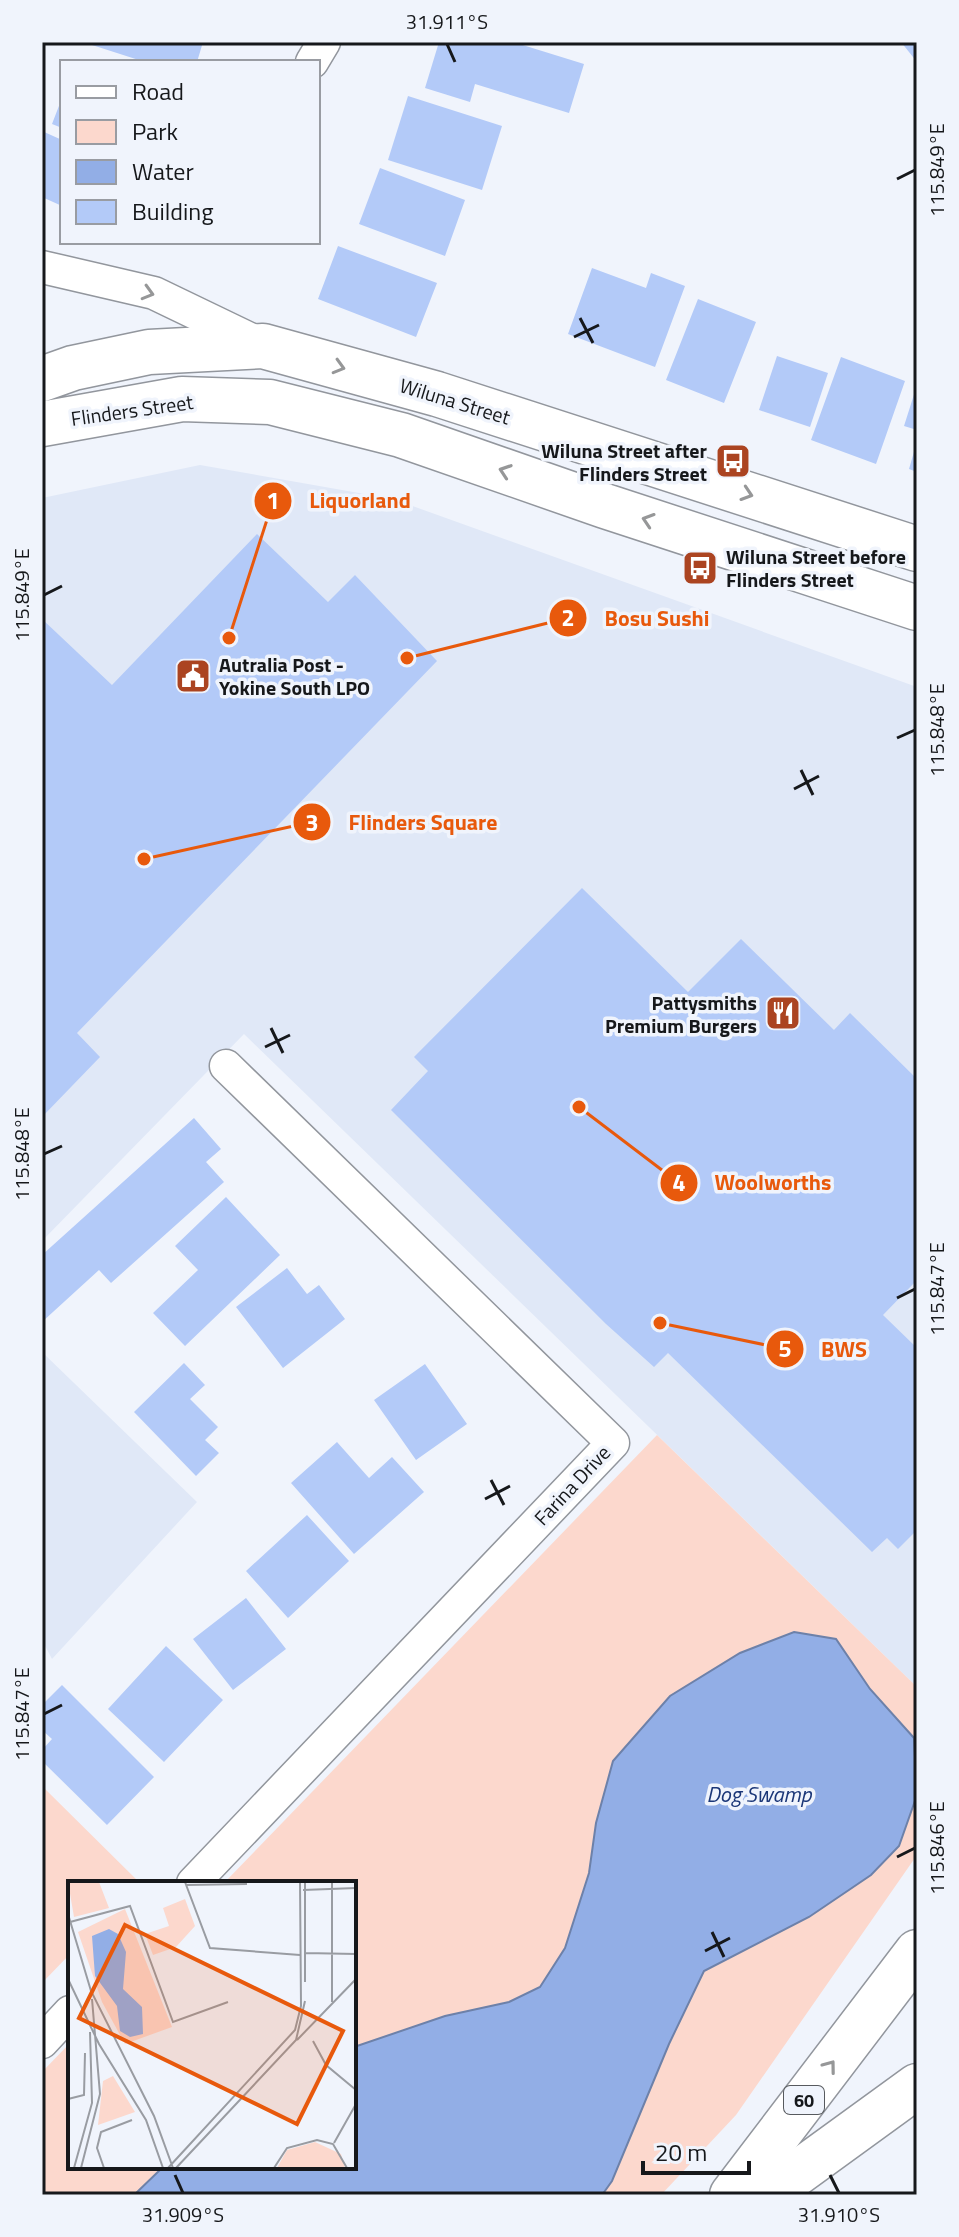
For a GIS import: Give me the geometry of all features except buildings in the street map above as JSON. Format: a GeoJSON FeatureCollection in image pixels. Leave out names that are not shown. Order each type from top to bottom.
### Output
{"type":"FeatureCollection","features":[{"type":"Feature","properties":{"kind":"main road"},"geometry":{"type":"LineString","coordinates":[[42,379],[73,368],[149,352],[263,346]]}},
{"type":"Feature","properties":{"kind":"main road","name":"Wiluna Street"},"geometry":{"type":"LineString","coordinates":[[263,346],[437,394],[917,549]]}},
{"type":"Feature","properties":{"kind":"main road","name":"Flinders Street"},"geometry":{"type":"LineString","coordinates":[[42,424],[182,399],[270,402],[401,435],[605,506],[917,608]]}},
{"type":"Feature","properties":{"kind":"main road","name":"60"},"geometry":{"type":"LineString","coordinates":[[732,2195],[917,1952]]}},
{"type":"Feature","properties":{"kind":"main road"},"geometry":{"type":"LineString","coordinates":[[767,2195],[917,2086]]}},
{"type":"Feature","properties":{"kind":"street"},"geometry":{"type":"LineString","coordinates":[[313,60],[324,42]]}},
{"type":"Feature","properties":{"kind":"street","name":"Wiluna Street"},"geometry":{"type":"LineString","coordinates":[[57,271],[154,293],[263,346]]}},
{"type":"Feature","properties":{"kind":"street","name":"Farina Drive"},"geometry":{"type":"LineString","coordinates":[[195,1881],[613,1443],[226,1066]]}},
{"type":"Feature","properties":{"kind":"street"},"geometry":{"type":"LineString","coordinates":[[42,2042],[68,2014]]}},
{"type":"Feature","properties":{"kind":"shaded area"},"geometry":{"type":"Polygon","coordinates":[[[200,465],[393,499],[917,687],[917,1687],[244,1034],[42,1241],[42,498],[200,465]]]}},
{"type":"Feature","properties":{"kind":"shaded area"},"geometry":{"type":"Polygon","coordinates":[[[42,1352],[197,1502],[52,1659],[42,1640],[42,1352]]]}},
{"type":"Feature","properties":{"kind":"green space"},"geometry":{"type":"Polygon","coordinates":[[[657,1435],[917,1687],[917,1855],[736,2115],[661,2195],[42,2195],[42,2072],[68,2045],[68,2169],[356,2169],[356,1881],[226,1881],[657,1435]]]}},
{"type":"Feature","properties":{"kind":"green space"},"geometry":{"type":"Polygon","coordinates":[[[42,1786],[138,1881],[68,1881],[68,1956],[42,1983],[42,1786]]]}},
{"type":"Feature","properties":{"kind":"water","name":"Dog Swamp"},"geometry":{"type":"Polygon","coordinates":[[[794,1632],[836,1639],[870,1689],[914,1738],[917,1795],[899,1846],[871,1875],[809,1917],[704,1971],[669,2044],[612,2181],[602,2195],[134,2195],[161,2169],[356,2169],[356,2046],[445,2016],[509,2002],[540,1987],[565,1948],[589,1873],[596,1823],[613,1761],[670,1696],[740,1653],[794,1632]]]}},
{"type":"Feature","properties":{"kind":"place","name":"Wiluna Street after Flinders Street"},"geometry":{"type":"Point","coordinates":[733,461]}},
{"type":"Feature","properties":{"kind":"place","name":"Wiluna Street before Flinders Street"},"geometry":{"type":"Point","coordinates":[700,568]}},
{"type":"Feature","properties":{"kind":"place","name":"Liquorland"},"geometry":{"type":"Point","coordinates":[229,638]}},
{"type":"Feature","properties":{"kind":"place","name":"Bosu Sushi"},"geometry":{"type":"Point","coordinates":[407,658]}},
{"type":"Feature","properties":{"kind":"place","name":"Autralia Post - Yokine South LPO"},"geometry":{"type":"Point","coordinates":[193,676]}},
{"type":"Feature","properties":{"kind":"place","name":"Flinders Square"},"geometry":{"type":"Point","coordinates":[144,859]}},
{"type":"Feature","properties":{"kind":"place","name":"Pattysmiths Premium Burgers"},"geometry":{"type":"Point","coordinates":[783,1013]}},
{"type":"Feature","properties":{"kind":"place","name":"Woolworths"},"geometry":{"type":"Point","coordinates":[579,1107]}},
{"type":"Feature","properties":{"kind":"place","name":"BWS"},"geometry":{"type":"Point","coordinates":[660,1323]}}]}
